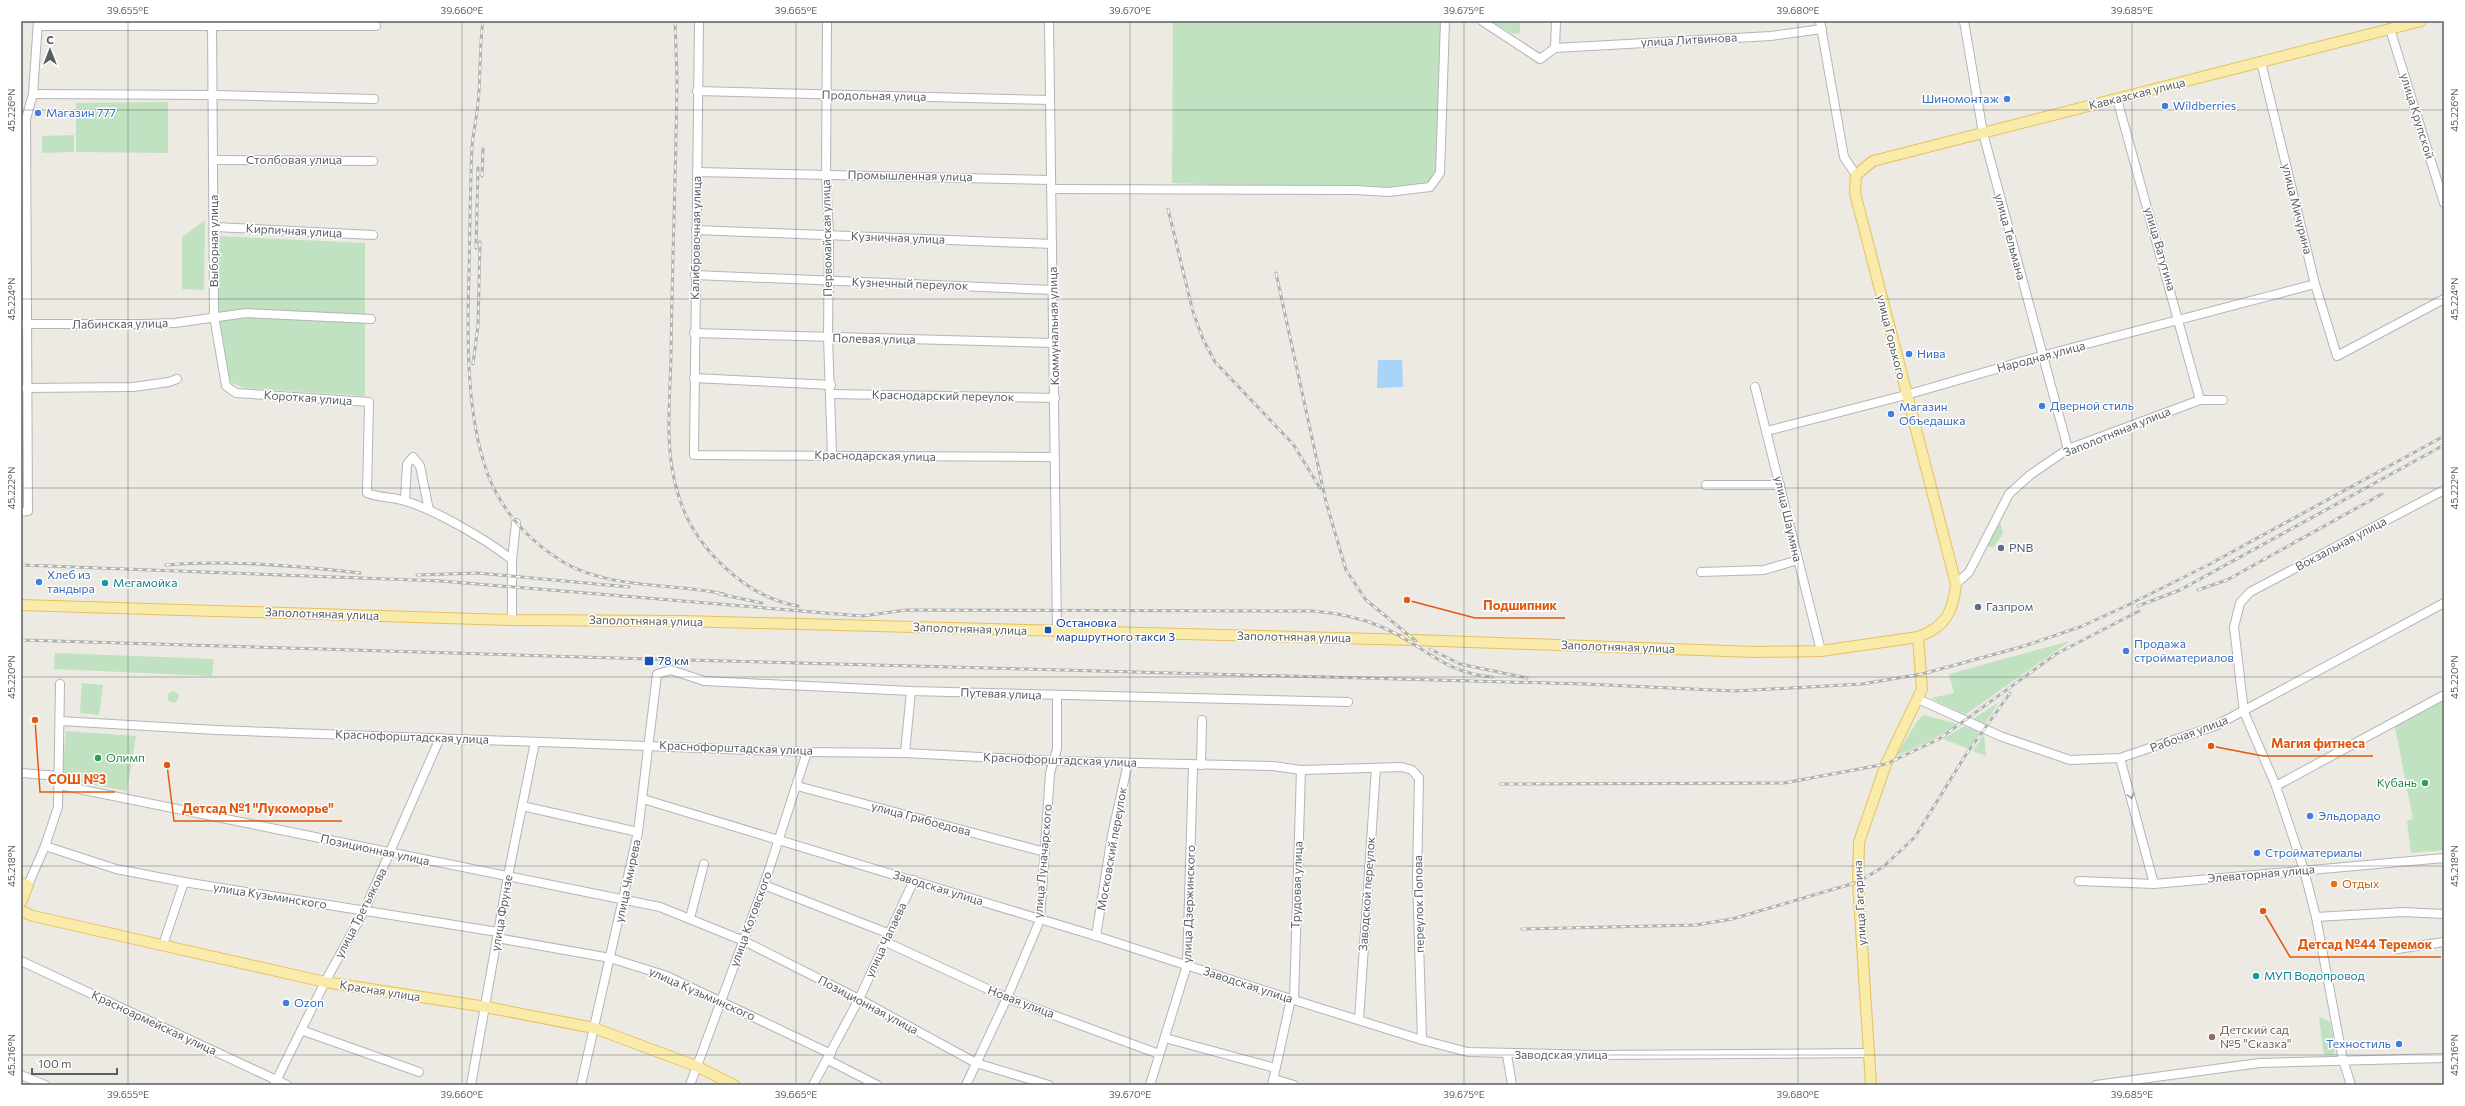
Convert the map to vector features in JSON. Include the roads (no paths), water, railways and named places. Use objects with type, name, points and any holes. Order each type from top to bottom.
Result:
[{"type":"main road","name":"Кавказская улица","points":[[1856,175],[1873,161],[2421,21]]},
{"type":"main road","name":"улица Горького","points":[[1856,175],[1855,193],[1956,584],[1954,603],[1947,617],[1932,632],[1918,637]]},
{"type":"main road","name":"Заполотняная улица","points":[[21,605],[512,620],[682,621],[1755,652],[1821,651],[1918,637]]},
{"type":"main road","name":"улица Гагарина","points":[[1871,1085],[1857,865],[1859,842],[1886,764],[1922,689],[1918,637]]},
{"type":"main road","points":[[21,902],[25,884]]},
{"type":"main road","name":"Красная улица","points":[[21,911],[32,916],[325,982],[486,1007],[594,1028],[696,1066],[734,1085]]},
{"type":"street","name":"Калибровочная улица","points":[[694,455],[694,333],[699,21]]},
{"type":"street","name":"Первомайская улица","points":[[827,21],[828,95],[826,174],[829,236],[828,337],[832,456]]},
{"type":"street","name":"Коммунальная улица","points":[[1049,21],[1057,632]]},
{"type":"street","points":[[1052,189],[1356,190],[1388,192],[1430,187],[1440,173],[1445,21]]},
{"type":"street","points":[[1482,21],[1540,59],[1555,48],[1556,21]]},
{"type":"street","name":"улица Тельмана","points":[[1964,21],[1983,133],[2041,356],[2068,449]]},
{"type":"street","points":[[24,511],[26,388],[26,119],[33,94],[38,23],[376,26]]},
{"type":"street","name":"Выборная улица","points":[[212,24],[214,316],[226,386]]},
{"type":"street","points":[[1821,25],[1844,157],[1856,175]]},
{"type":"street","name":"улица Литвинова","points":[[1555,48],[1771,36],[1821,25]]},
{"type":"street","name":"улица Крупской","points":[[2390,30],[2444,203]]},
{"type":"street","name":"улица Мичурина","points":[[2261,62],[2315,284],[2337,356],[2444,299]]},
{"type":"street","name":"Продольная улица","points":[[697,91],[1050,100]]},
{"type":"street","points":[[33,94],[213,95],[374,99]]},
{"type":"street","name":"улица Ватутина","points":[[2117,99],[2180,320],[2200,400]]},
{"type":"street","name":"Столбовая улица","points":[[214,160],[373,161]]},
{"type":"street","name":"Промышленная улица","points":[[697,172],[1051,180]]},
{"type":"street","name":"Кирпичная улица","points":[[214,227],[373,235]]},
{"type":"street","name":"Кузничная улица","points":[[696,230],[1052,244]]},
{"type":"street","name":"Кузнечный переулок","points":[[695,275],[1053,290]]},
{"type":"street","name":"Народная улица","points":[[1767,431],[1906,395],[2041,356],[2315,284]]},
{"type":"street","name":"Лабинская улица","points":[[25,324],[176,323],[214,316],[246,313],[371,319]]},
{"type":"street","name":"Полевая улица","points":[[694,333],[1054,343]]},
{"type":"street","points":[[694,378],[830,385]]},
{"type":"street","points":[[26,388],[133,387],[169,382],[177,379]]},
{"type":"street","name":"Короткая улица","points":[[226,386],[236,393],[369,402],[367,493],[379,498],[405,500]]},
{"type":"street","name":"улица Шаумяна","points":[[1755,387],[1821,651]]},
{"type":"street","name":"Краснодарский переулок","points":[[831,394],[1055,398]]},
{"type":"street","name":"Заполотняная улица","points":[[1956,584],[1969,572],[2009,494],[2030,475],[2068,449],[2200,400],[2223,400]]},
{"type":"street","name":"Краснодарская улица","points":[[694,455],[1055,457]]},
{"type":"street","points":[[429,510],[420,466],[413,457],[407,464],[405,500],[429,510],[498,548],[512,560]]},
{"type":"street","points":[[1706,485],[1780,485]]},
{"type":"street","name":"Вокзальная улица","points":[[2244,712],[2234,627],[2240,603],[2250,592],[2444,490]]},
{"type":"street","points":[[512,620],[512,560],[516,523]]},
{"type":"street","points":[[1701,572],[1764,570],[1798,560]]},
{"type":"street","name":"Рабочая улица","points":[[1918,699],[2000,736],[2070,760],[2120,758],[2173,742],[2244,712],[2444,604]]},
{"type":"street","name":"Путевая улица","points":[[658,674],[671,670],[704,682],[911,691],[1348,702]]},
{"type":"street","name":"улица Чмирева","points":[[581,1085],[625,898],[644,800],[648,745],[658,674]]},
{"type":"street","points":[[25,884],[45,846],[58,807],[60,684]]},
{"type":"street","points":[[905,753],[911,691]]},
{"type":"street","name":"улица Луначарского","points":[[966,1085],[1007,998],[1040,920],[1050,772],[1057,750],[1058,695]]},
{"type":"street","points":[[2276,786],[2444,695]]},
{"type":"street","points":[[2244,712],[2276,786],[2304,870],[2316,917],[2343,1060],[2351,1085]]},
{"type":"street","name":"улица Дзержинского","points":[[1150,1085],[1187,966],[1197,765],[1202,720]]},
{"type":"street","name":"Краснофорштадская улица","points":[[60,721],[216,730],[536,742],[807,752],[905,753],[1054,761],[1273,766],[1301,770],[1402,767],[1412,770]]},
{"type":"street","name":"улица Третьякова","points":[[275,1083],[325,982],[364,912],[391,854],[440,738]]},
{"type":"street","name":"улица Фрунзе","points":[[471,1085],[508,876],[536,742]]},
{"type":"street","name":"улица Котовского","points":[[690,1085],[764,885],[807,752]]},
{"type":"street","points":[[2120,758],[2154,884]]},
{"type":"street","name":"Московский переулок","points":[[1096,936],[1112,835],[1128,763]]},
{"type":"street","name":"Заводской переулок","points":[[1359,1020],[1376,768]]},
{"type":"street","name":"Трудовая улица","points":[[1273,1082],[1275,1068],[1292,1000],[1301,770]]},
{"type":"street","name":"переулок Попова","points":[[1412,770],[1419,778],[1417,878],[1422,1040]]},
{"type":"street","points":[[21,774],[59,776]]},
{"type":"street","name":"Позиционная улица","points":[[59,784],[391,854],[625,898],[690,918],[744,941],[859,999],[976,1063],[1049,1085]]},
{"type":"street","name":"улица Грибоедова","points":[[797,786],[1045,852]]},
{"type":"street","name":"Заводская улица","points":[[644,800],[914,880],[1096,936],[1292,1000],[1422,1040],[1468,1052],[1507,1054],[1869,1053]]},
{"type":"street","points":[[522,806],[638,832]]},
{"type":"street","name":"улица Кузьминского","points":[[45,846],[116,869],[184,882],[498,935],[610,958],[667,976],[721,1000],[829,1057],[877,1085]]},
{"type":"street","name":"Элеваторная улица","points":[[2078,881],[2154,884],[2444,858]]},
{"type":"street","points":[[690,918],[704,864]]},
{"type":"street","name":"улица Чапаева","points":[[813,1085],[859,999],[914,880]]},
{"type":"street","points":[[163,945],[184,882]]},
{"type":"street","name":"Новая улица","points":[[764,885],[888,938],[1007,998],[1159,1054]]},
{"type":"street","points":[[2316,917],[2403,912],[2444,914]]},
{"type":"street","points":[[2397,949],[2444,942]]},
{"type":"street","name":"Красноармейская улица","points":[[21,961],[275,1083],[287,1085]]},
{"type":"street","points":[[302,1030],[419,1072]]},
{"type":"street","points":[[1164,1038],[1275,1068]]},
{"type":"street","points":[[1507,1054],[1512,1085]]},
{"type":"street","points":[[2096,1085],[2260,1063],[2444,1058]]},
{"type":"street","points":[[21,1075],[45,1085]]},
{"type":"street","points":[[1273,1082],[1294,1085]]},
{"type":"water","points":[[1378,360],[1402,360],[1403,387],[1377,388]]},
{"type":"railway","points":[[483,21],[479,93],[472,147],[468,349],[475,427],[488,475],[501,502],[519,525],[540,546],[565,563],[582,571],[621,581],[724,594]]},
{"type":"railway","points":[[675,21],[677,79],[669,408],[669,443],[674,477],[685,513],[695,532],[708,550],[723,566],[740,580],[759,592],[778,601],[798,606]]},
{"type":"railway","points":[[482,176],[483,149]]},
{"type":"railway","points":[[476,248],[478,168]]},
{"type":"railway","points":[[1168,209],[1193,312],[1203,339],[1215,362],[1293,444],[1320,488]]},
{"type":"railway","points":[[473,364],[478,326],[480,242]]},
{"type":"railway","points":[[1276,273],[1326,502],[1346,570],[1366,600],[1416,641]]},
{"type":"railway","points":[[21,640],[649,659],[1585,684],[1735,691],[1862,684],[1922,674],[2021,647],[2080,627],[2210,564],[2444,436]]},
{"type":"railway","points":[[2138,606],[2180,590],[2444,445]]},
{"type":"railway","points":[[2198,590],[2227,580],[2382,494]]},
{"type":"railway","points":[[166,565],[189,563],[263,564],[360,573],[357,573]]},
{"type":"railway","points":[[21,565],[441,581],[862,616],[906,610],[1313,611],[1348,616],[1382,627],[1397,634],[1446,664],[1459,670],[1492,677]]},
{"type":"railway","points":[[417,575],[478,573],[629,587]]},
{"type":"railway","points":[[719,594],[762,603]]},
{"type":"railway","points":[[1500,784],[1784,783],[1886,764],[1939,739],[2056,654],[2139,611]]},
{"type":"railway","points":[[1430,649],[1460,664],[1527,678]]},
{"type":"railway","points":[[1522,929],[1696,925],[1732,919],[1858,882],[1883,867],[1915,837],[1965,756],[2010,693]]},
{"type":"place","name":"Шиномонтаж","points":[[2007,99]]},
{"type":"place","name":"Wildberries","points":[[2165,106]]},
{"type":"place","name":"Магазин 777","points":[[38,113]]},
{"type":"place","name":"Нива","points":[[1909,354]]},
{"type":"place","name":"Дверной стиль","points":[[2042,406]]},
{"type":"place","name":"Магазин Объедашка","points":[[1891,414]]},
{"type":"place","name":"PNB","points":[[2001,548]]},
{"type":"place","name":"Хлеб из тандыра","points":[[39,582]]},
{"type":"place","name":"Мегамойка","points":[[105,583]]},
{"type":"place","name":"Подшипник","points":[[1407,600]]},
{"type":"place","name":"Газпром","points":[[1978,607]]},
{"type":"place","name":"Остановка маршрутного такси 3","points":[[1048,630]]},
{"type":"place","name":"Продажа стройматериалов","points":[[2126,651]]},
{"type":"place","name":"78 км","points":[[649,661]]},
{"type":"place","name":"СОШ №3","points":[[35,720]]},
{"type":"place","name":"Магия фитнеса","points":[[2211,746]]},
{"type":"place","name":"Олимп","points":[[98,758]]},
{"type":"place","name":"Детсад №1 \"Лукоморье\"","points":[[167,765]]},
{"type":"place","name":"Кубань","points":[[2425,783]]},
{"type":"place","name":"Эльдорадо","points":[[2310,816]]},
{"type":"place","name":"Стройматериалы","points":[[2257,853]]},
{"type":"place","name":"Отдых","points":[[2334,884]]},
{"type":"place","name":"Детсад №44 Теремок","points":[[2263,911]]},
{"type":"place","name":"МУП Водопровод","points":[[2256,976]]},
{"type":"place","name":"Ozon","points":[[286,1003]]},
{"type":"place","name":"Детский сад №5 \"Сказка\"","points":[[2212,1037]]},
{"type":"place","name":"Техностиль","points":[[2399,1044]]}]
